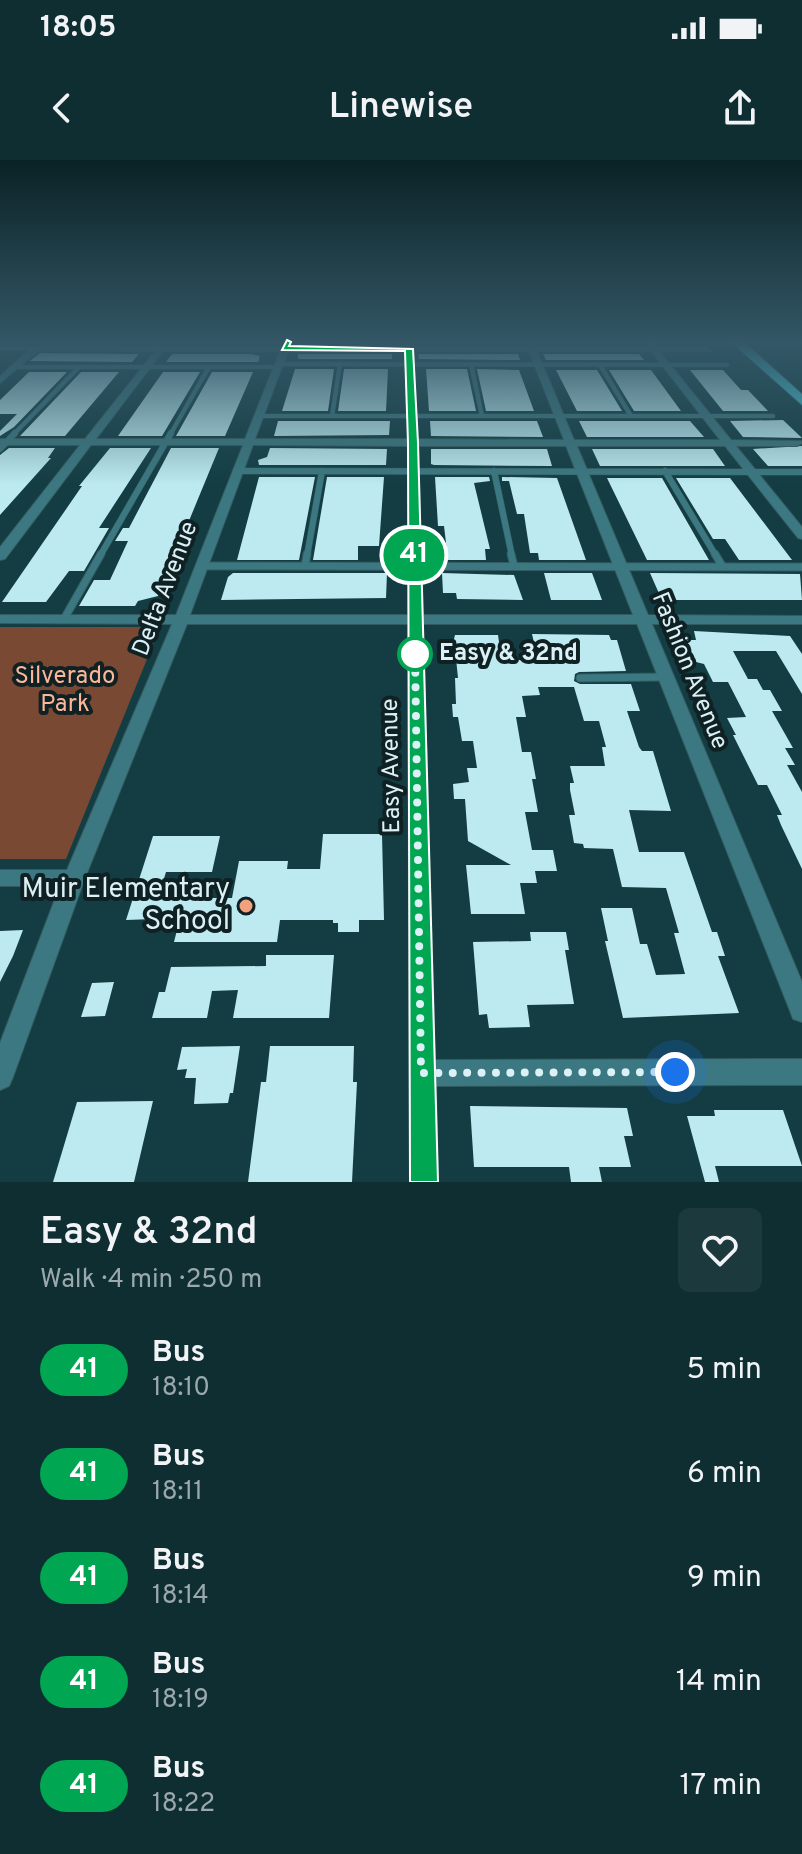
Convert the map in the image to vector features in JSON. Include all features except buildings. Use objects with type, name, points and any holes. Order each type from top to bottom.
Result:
[{"type":"street","points":[[0,556],[128,390]]},
{"type":"street","name":"Delta Avenue","points":[[0,1077],[5,1052],[182,618],[268,390]]},
{"type":"street","name":"Easy Avenue","points":[[411,390],[424,1182]]},
{"type":"street","name":"Fashion Avenue","points":[[548,390],[802,1011]]},
{"type":"street","points":[[685,390],[802,535]]},
{"type":"street","points":[[2,445],[797,443]]},
{"type":"street","points":[[0,619],[802,620]]},
{"type":"street","points":[[0,878],[74,878]]},
{"type":"street","points":[[421,1073],[802,1072]]},
{"type":"lane","points":[[2,445],[57,390]]},
{"type":"lane","points":[[64,619],[196,390]]},
{"type":"lane","points":[[332,416],[336,390]]},
{"type":"lane","points":[[476,390],[482,416]]},
{"type":"lane","points":[[615,390],[631,416]]},
{"type":"lane","points":[[257,416],[773,416]]},
{"type":"lane","points":[[236,471],[802,472]]},
{"type":"lane","points":[[305,566],[322,471]]},
{"type":"lane","points":[[494,471],[514,566]]},
{"type":"lane","points":[[665,471],[723,567]]},
{"type":"lane","points":[[201,566],[802,567]]},
{"type":"lane","points":[[580,678],[666,677]]},
{"type":"green space","name":"Silverado Park","points":[[0,627],[160,627],[66,859],[0,859]]},
{"type":"bus line","name":"41","points":[[411,390],[424,1182]]},
{"type":"place","name":"Easy & 32nd","points":[[415,654]]},
{"type":"place","name":"Muir Elementary School","points":[[246,906]]},
{"type":"route","points":[[415,654],[415,649],[421,1073],[675,1072]]}]
